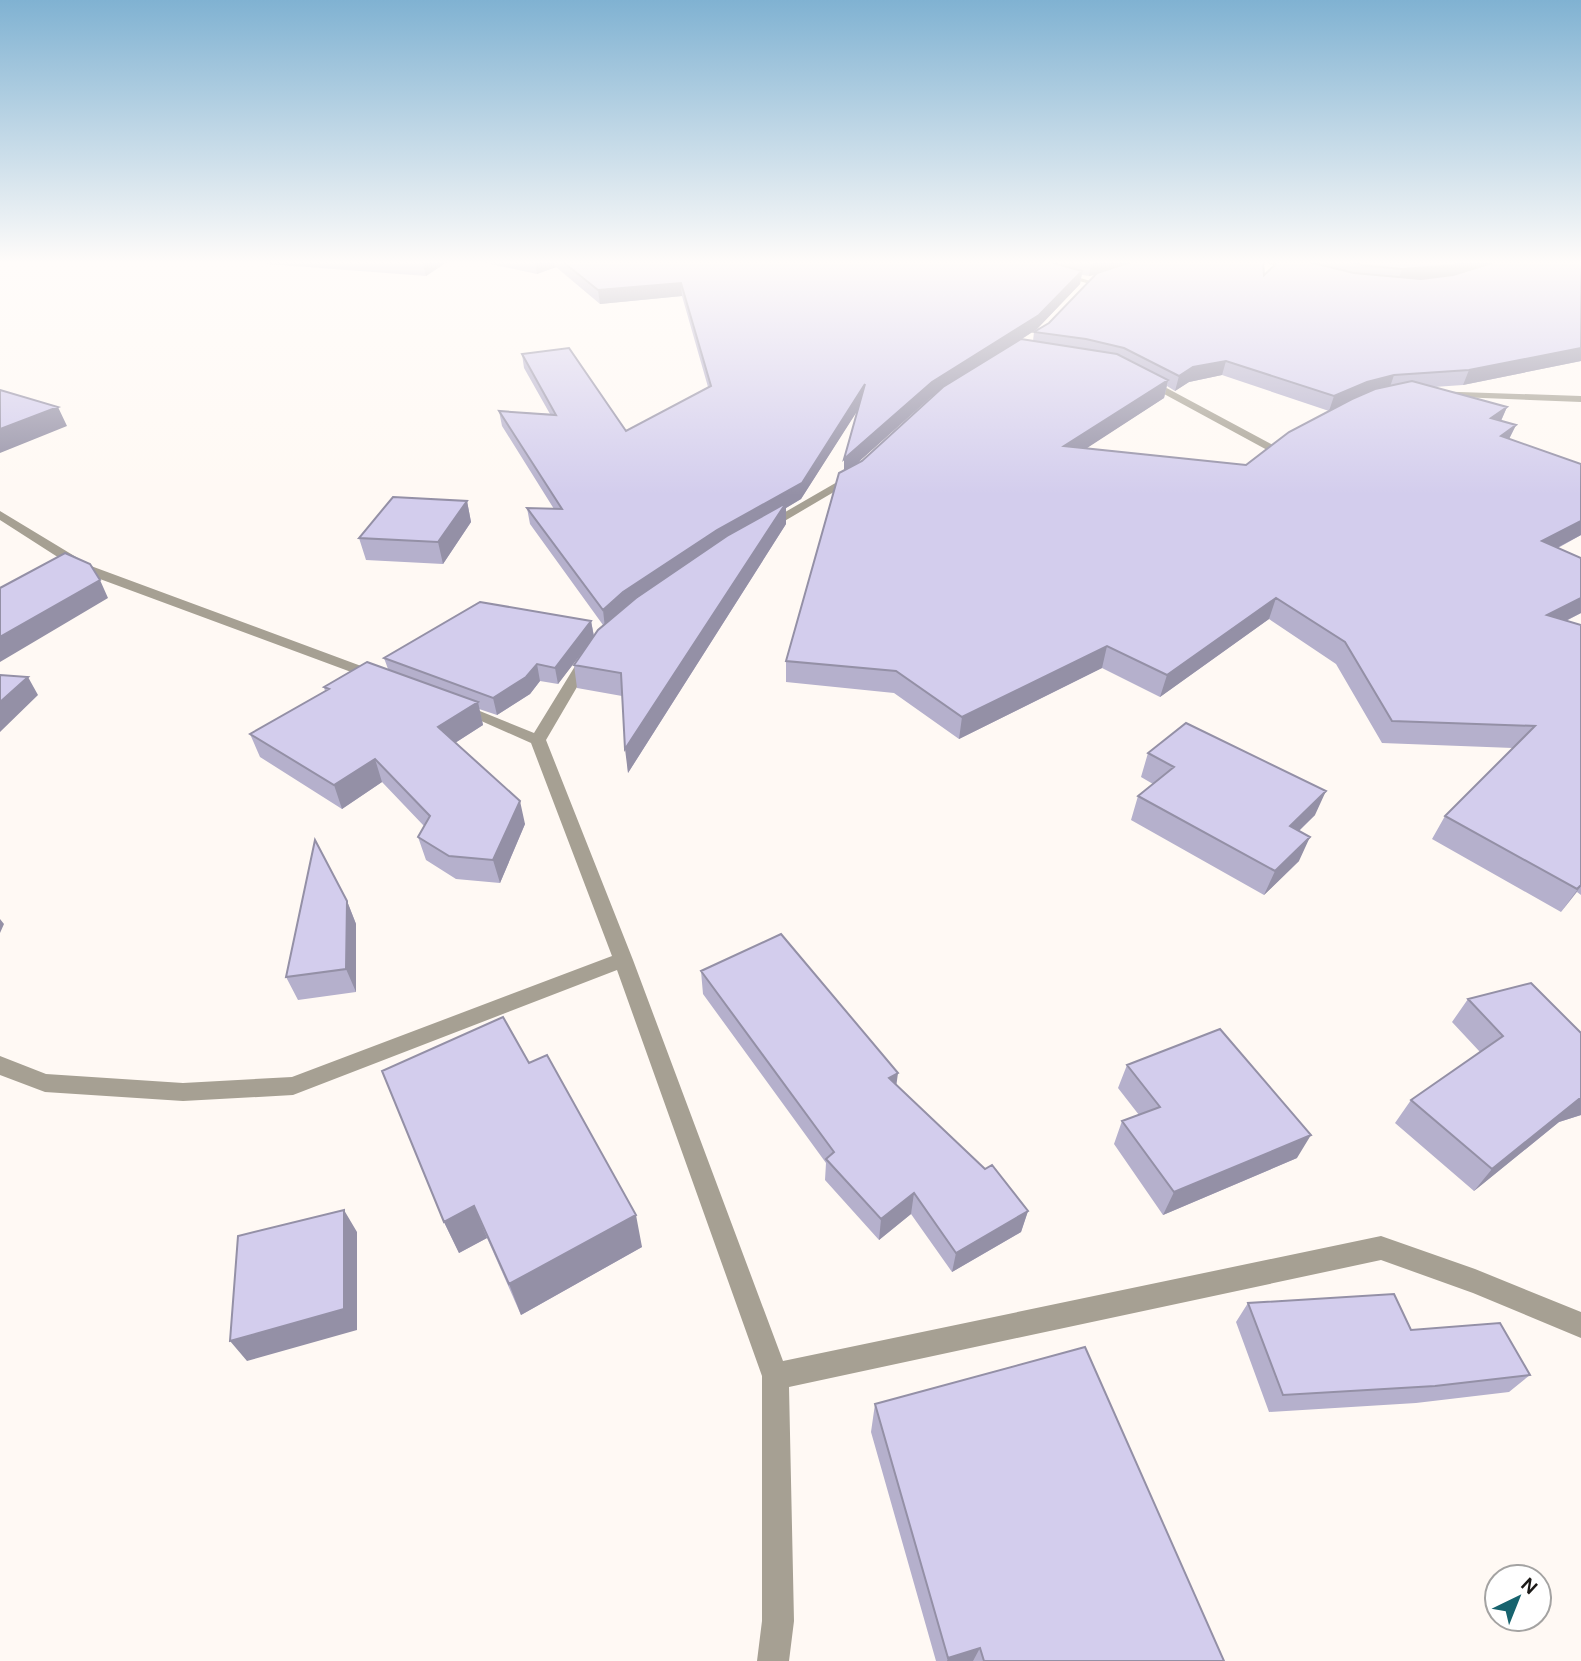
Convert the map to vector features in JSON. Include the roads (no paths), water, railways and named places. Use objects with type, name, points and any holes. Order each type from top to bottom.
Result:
[{"type":"street","points":[[1136,375],[1273,449],[1296,437]]},
{"type":"street","points":[[1427,393],[1581,399]]},
{"type":"street","points":[[747,538],[855,476],[865,466]]},
{"type":"street","points":[[0,515],[86,569],[393,683]]},
{"type":"street","points":[[538,740],[565,690],[594,648],[603,640]]},
{"type":"street","points":[[444,702],[538,740],[623,960],[775,1376],[778,1621],[773,1661]]},
{"type":"street","points":[[0,1065],[45,1083],[183,1092],[293,1086],[623,960]]},
{"type":"street","points":[[775,1376],[1381,1248],[1475,1281],[1581,1325]]}]
